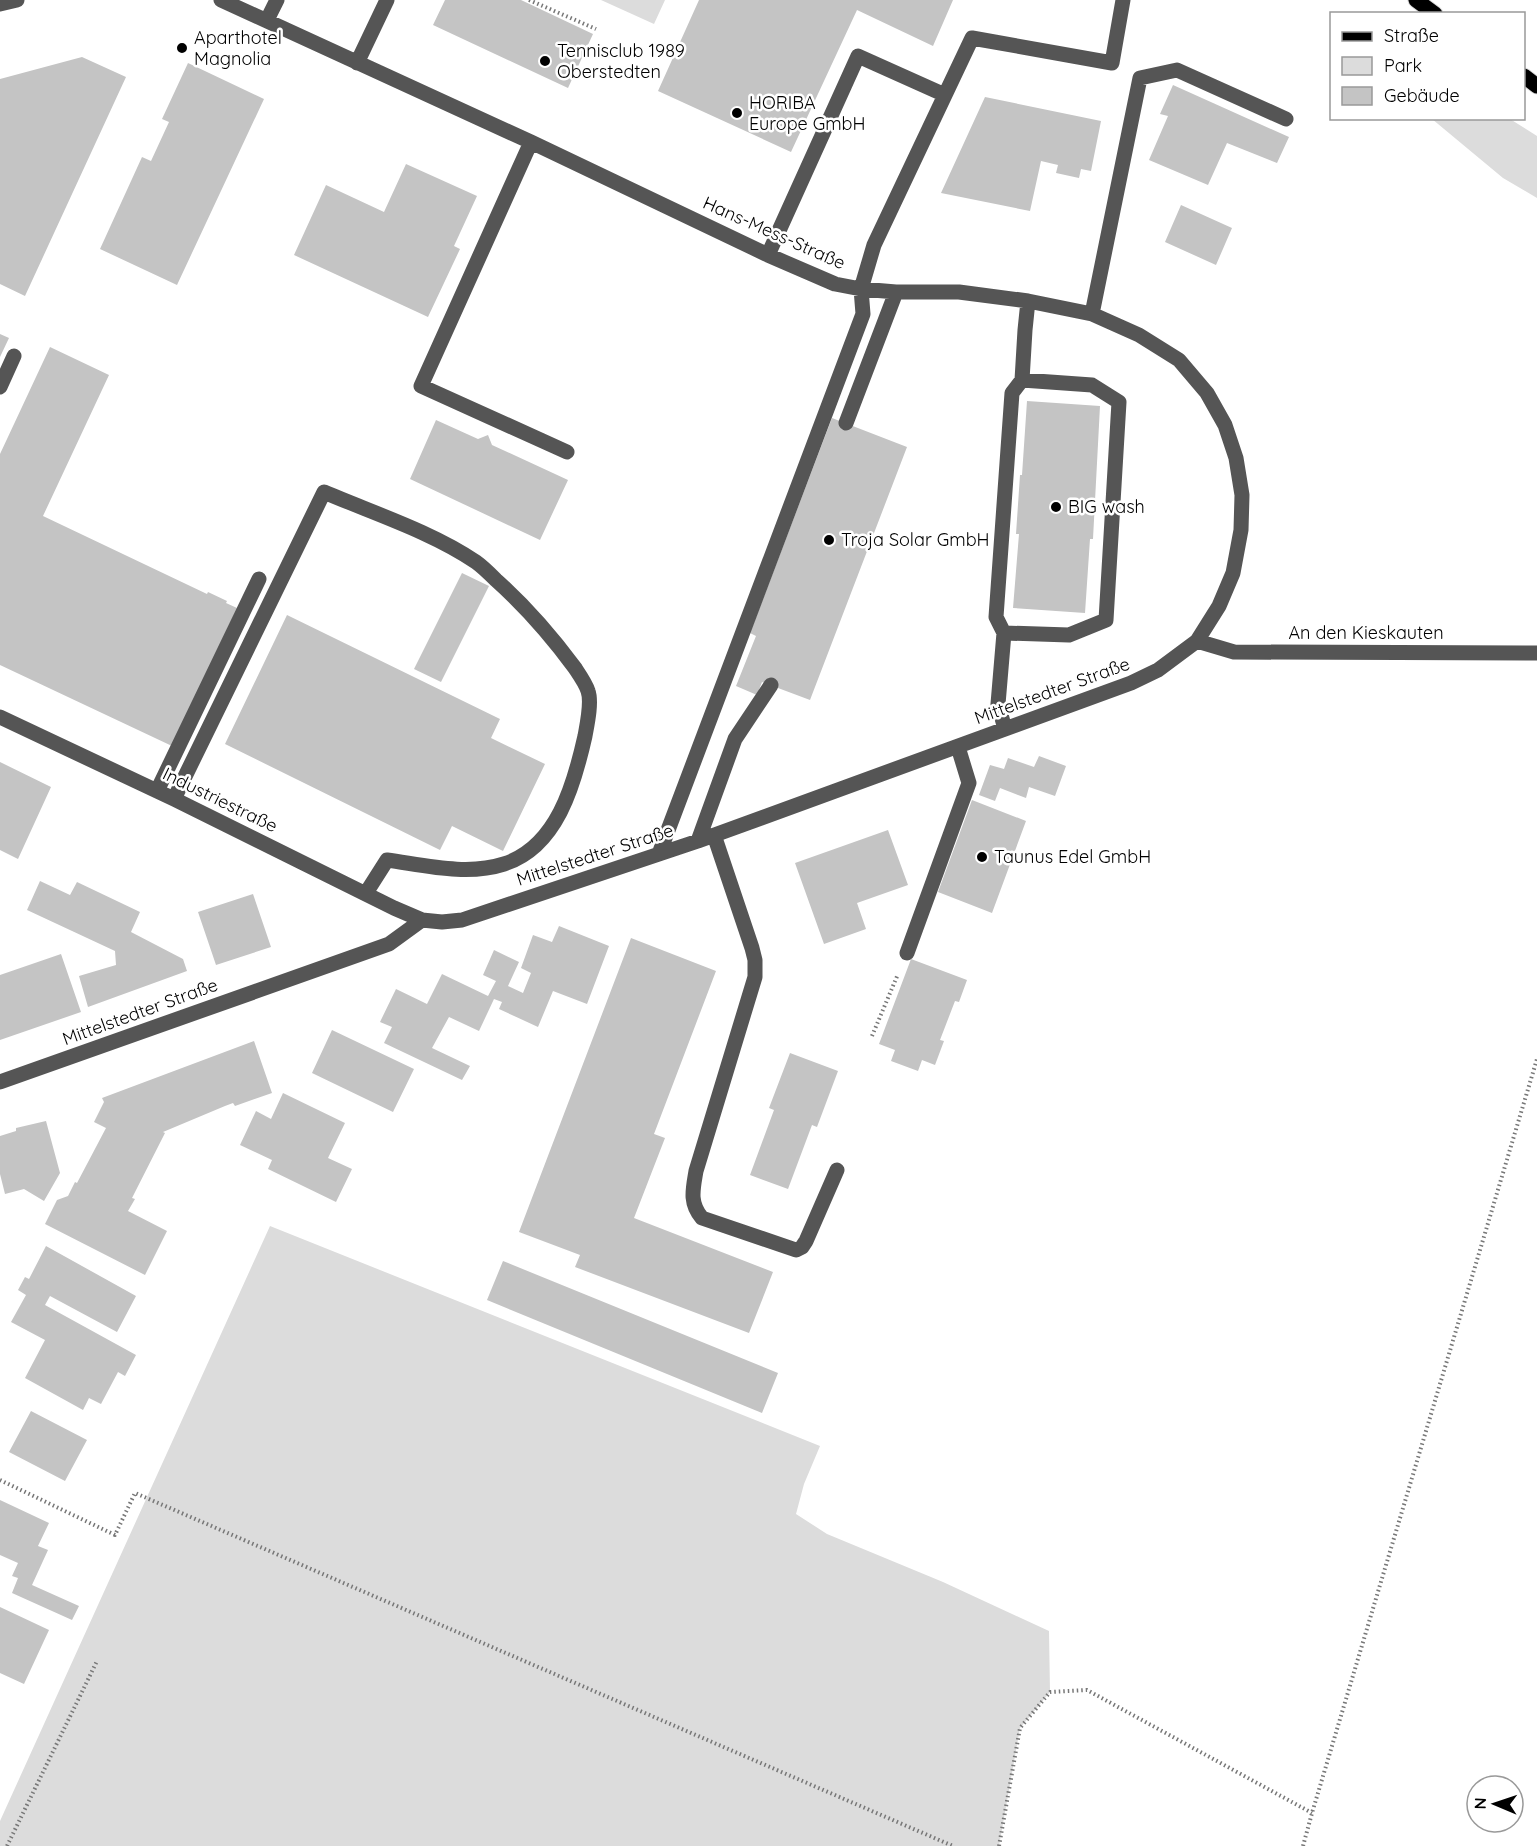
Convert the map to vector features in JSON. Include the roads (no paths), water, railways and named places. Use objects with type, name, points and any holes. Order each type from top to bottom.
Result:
[{"type":"main road","points":[[1416,0],[1432,12]]},
{"type":"main road","points":[[1525,77],[1537,86]]},
{"type":"street","name":"Hans-Mess-Straße","points":[[221,0],[531,142],[768,255],[835,284],[896,292],[959,292],[1028,300],[1092,314],[1139,335],[1179,360],[1207,393],[1226,425],[1236,458],[1242,495],[1241,530],[1233,573],[1219,606],[1197,641]]},
{"type":"street","points":[[267,20],[277,0]]},
{"type":"street","points":[[357,63],[387,0]]},
{"type":"street","points":[[659,854],[863,314],[861,289],[874,245],[972,38],[1112,63],[1123,0]]},
{"type":"street","points":[[768,255],[858,56],[945,95]]},
{"type":"street","points":[[1092,314],[1140,78],[1177,70],[1286,119]]},
{"type":"street","points":[[531,142],[420,386],[567,452]]},
{"type":"street","points":[[846,423],[896,292]]},
{"type":"street","points":[[1005,729],[998,704],[1004,633],[996,617],[1012,393],[1022,380],[1028,300]]},
{"type":"street","points":[[0,387],[14,356]]},
{"type":"street","points":[[1004,633],[1069,635],[1106,620],[1119,402],[1092,385],[1022,380]]},
{"type":"street","points":[[174,799],[324,492],[433,538],[477,562],[519,601],[575,669],[589,692],[588,722],[569,793],[555,822],[529,852],[504,864],[480,869],[454,869],[387,860],[366,893]]},
{"type":"street","points":[[157,791],[259,579]]},
{"type":"street","name":"Mittelstedter Straße","points":[[0,1082],[389,944],[422,920],[442,922],[462,920],[698,841],[958,747],[1131,683],[1158,670],[1197,641]]},
{"type":"street","name":"An den Kieskauten","points":[[1197,641],[1234,652],[1537,653]]},
{"type":"street","points":[[698,841],[735,740],[771,685]]},
{"type":"street","name":"Industriestraße","points":[[0,717],[422,920]]},
{"type":"street","points":[[907,953],[969,783],[958,747]]},
{"type":"street","points":[[714,835],[752,948],[755,976],[696,1171],[693,1192],[694,1209],[702,1218],[796,1250],[806,1241],[837,1170]]},
{"type":"place","name":"Aparthotel Magnolia","points":[[182,48]]},
{"type":"place","name":"Tennisclub 1989 Oberstedten","points":[[545,61]]},
{"type":"place","name":"HORIBA Europe GmbH","points":[[737,113]]},
{"type":"place","name":"BIG wash","points":[[1056,507]]},
{"type":"place","name":"Troja Solar GmbH","points":[[829,540]]},
{"type":"place","name":"Taunus Edel GmbH","points":[[982,857]]}]
